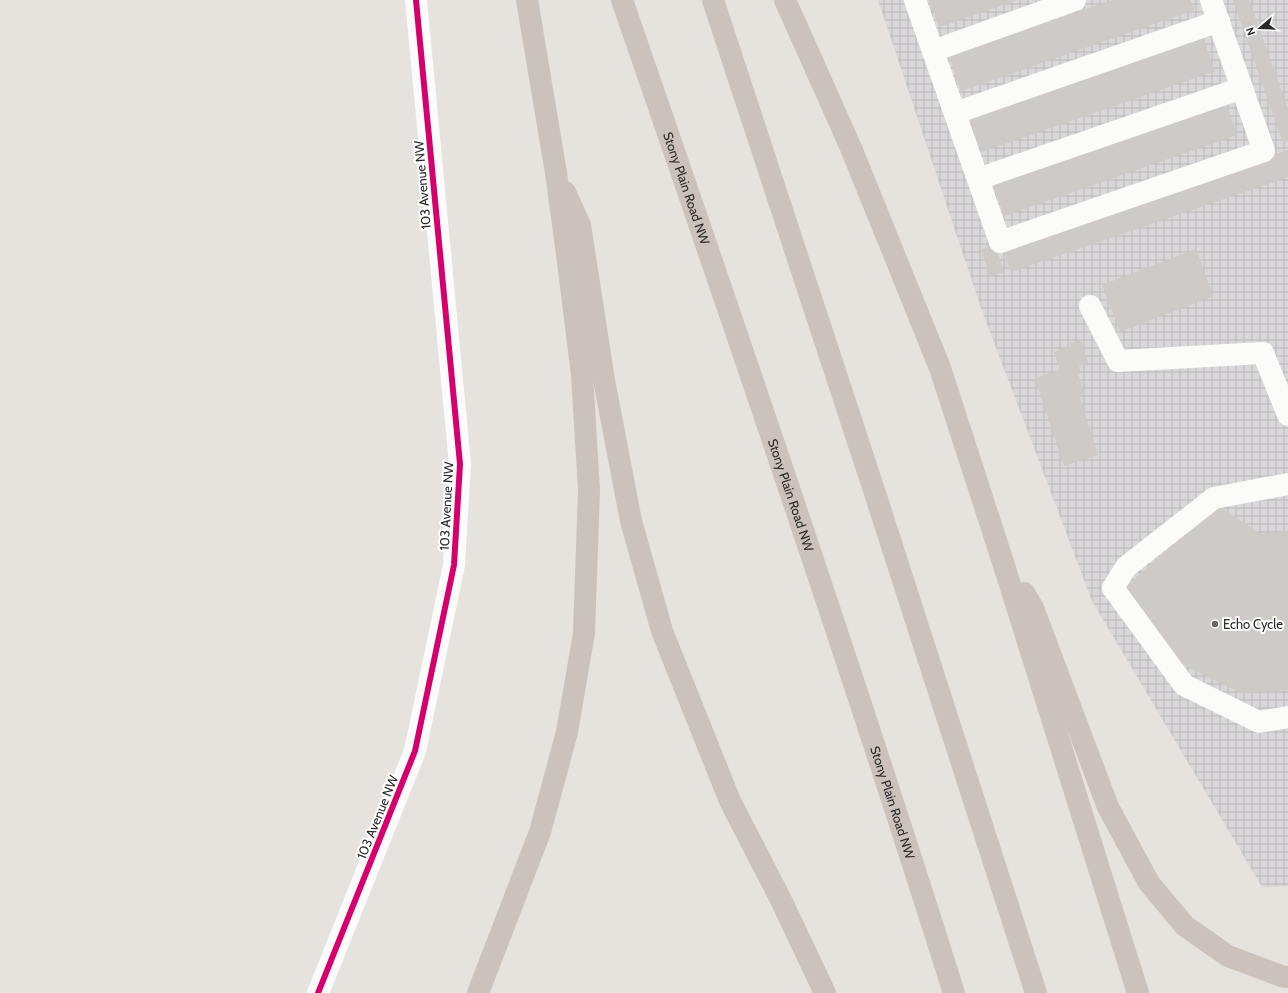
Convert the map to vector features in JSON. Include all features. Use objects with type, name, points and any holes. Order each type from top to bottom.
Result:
[{"type":"highway","points":[[478,993],[540,832],[567,732],[584,633],[589,490],[582,375],[556,173],[527,0]]},
{"type":"highway","name":"Stony Plain Road NW","points":[[622,0],[705,240],[887,780],[954,993]]},
{"type":"highway","points":[[713,0],[873,487],[1036,993]]},
{"type":"highway","points":[[786,0],[851,148],[940,368],[1002,559],[1138,993]]},
{"type":"highway","points":[[556,173],[580,225],[604,380],[630,521],[662,631],[730,801],[780,898],[825,993]]},
{"type":"highway","points":[[1002,559],[1033,608],[1108,807],[1149,883],[1185,926],[1228,956],[1284,977],[1288,977]]},
{"type":"street","name":"103 Avenue NW","points":[[318,993],[415,751],[454,565],[460,464],[416,0]]},
{"type":"street","points":[[915,0],[1000,242],[1264,151],[1211,0]]},
{"type":"street","points":[[933,51],[1075,0]]},
{"type":"street","points":[[954,114],[1218,22]]},
{"type":"street","points":[[978,179],[1242,88]]},
{"type":"street","points":[[1090,306],[1118,361],[1263,353],[1288,415]]},
{"type":"street","points":[[1288,484],[1214,498],[1126,567],[1113,588],[1184,685],[1259,722],[1288,717]]},
{"type":"shaded area","points":[[878,0],[1288,0],[1288,886],[1262,887],[1092,601],[981,308]]},
{"type":"building","points":[[929,0],[1017,0],[939,27]]},
{"type":"building","points":[[1113,0],[1190,0],[1194,10],[961,91],[949,56]]},
{"type":"building","points":[[1233,0],[1249,0],[1288,109],[1288,141],[1283,143]]},
{"type":"building","points":[[1202,36],[1215,71],[981,152],[969,117]]},
{"type":"building","points":[[1225,100],[1237,135],[1004,216],[992,181]]},
{"type":"building","points":[[1288,150],[1288,177],[1011,272],[1003,249]]},
{"type":"building","points":[[995,245],[1004,272],[990,276],[981,250]]},
{"type":"building","points":[[1196,249],[1213,296],[1120,332],[1102,285]]},
{"type":"building","points":[[1081,340],[1088,363],[1079,366],[1081,373],[1078,374],[1084,394],[1079,395],[1098,455],[1064,466],[1035,378],[1060,370],[1054,352],[1071,346],[1070,343]]},
{"type":"building","name":"Echo Cycle","points":[[1218,506],[1261,534],[1288,531],[1288,690],[1241,693],[1166,656],[1119,592]]},
{"type":"cycle path","points":[[318,993],[415,751],[454,565],[460,464],[416,0]]},
{"type":"place","name":"Echo Cycle","points":[[1215,624]]}]
